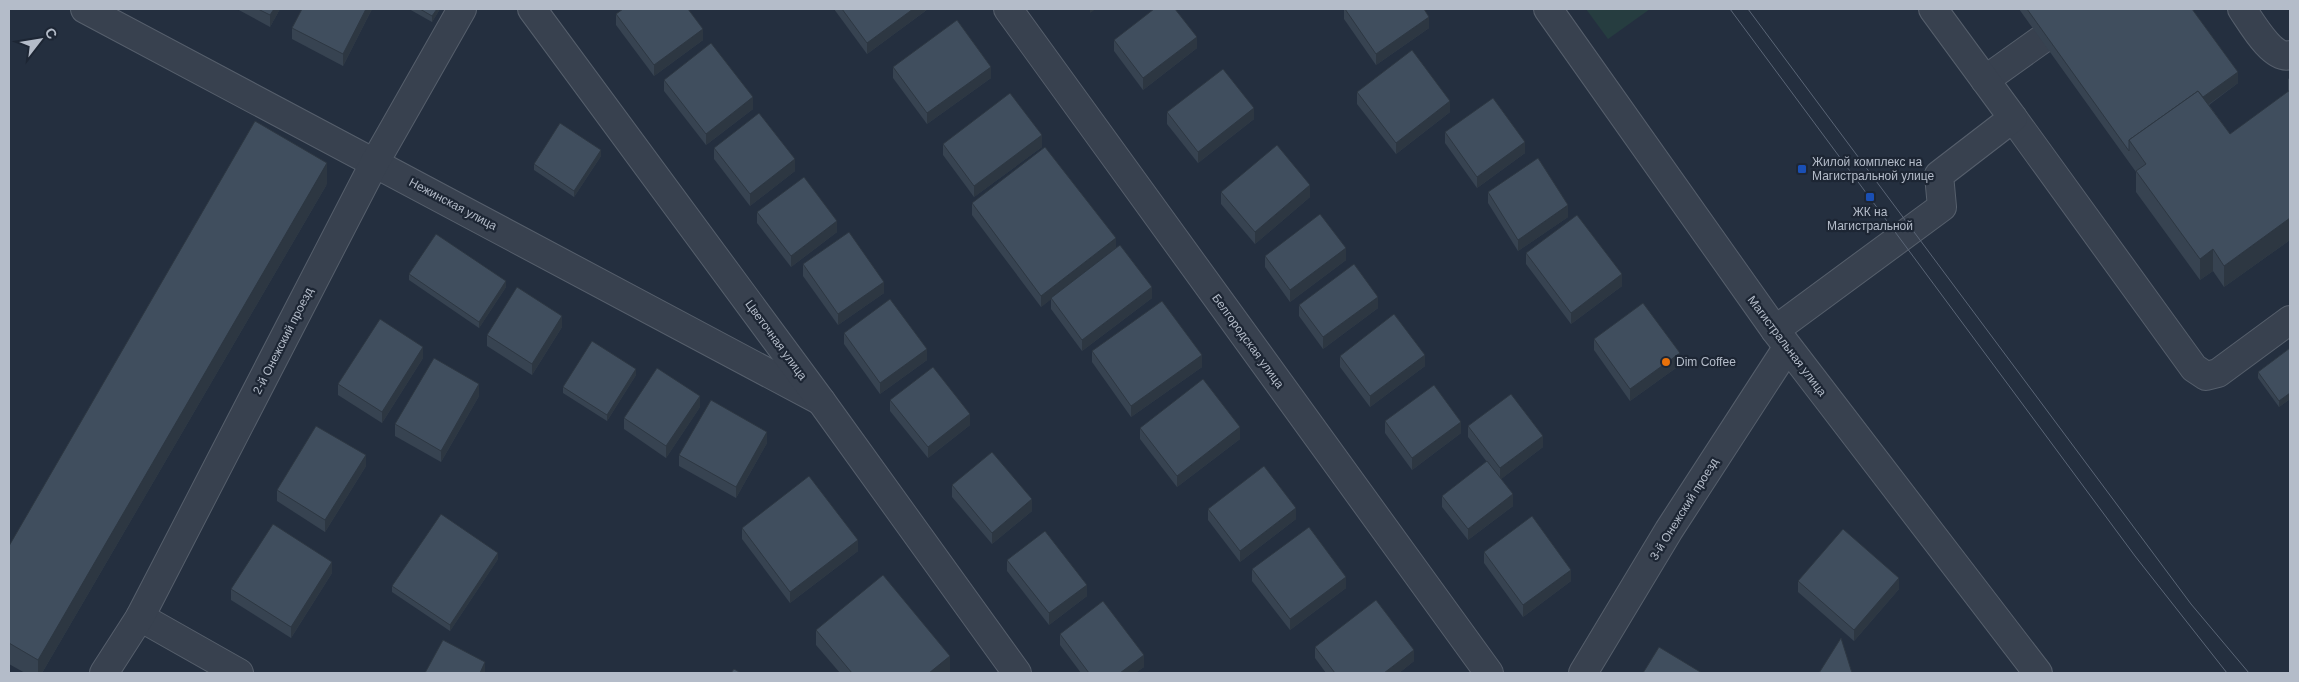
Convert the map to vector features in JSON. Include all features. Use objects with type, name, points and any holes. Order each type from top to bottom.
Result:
[{"type":"street","name":"Нежинская улица","points":[[85,9],[821,401]]},
{"type":"street","name":"2-й Онежский проезд","points":[[104,673],[140,617],[375,162],[462,9]]},
{"type":"street","name":"Цветочная улица","points":[[532,9],[821,401],[1017,673]]},
{"type":"street","name":"Белгородская улица","points":[[1008,9],[1489,673]]},
{"type":"street","name":"Магистральная улица","points":[[1548,9],[1781,339],[2035,672]]},
{"type":"street","points":[[1933,9],[2194,368],[2206,376],[2218,373],[2290,320]]},
{"type":"street","points":[[2242,9],[2277,54],[2290,55]]},
{"type":"street","points":[[1985,80],[2042,40]]},
{"type":"street","points":[[1781,339],[1942,207],[1939,175],[2013,118]]},
{"type":"street","name":"3-й Онежский проезд","points":[[1583,673],[1781,339]]},
{"type":"street","points":[[140,617],[239,673]]},
{"type":"green space","points":[[1586,9],[1650,9],[1608,39]]},
{"type":"building","points":[[258,9],[274,9],[270,15]]},
{"type":"building","points":[[302,9],[366,9],[343,54],[292,28]]},
{"type":"building","points":[[420,9],[437,9],[432,16]]},
{"type":"building","points":[[623,9],[688,9],[703,29],[654,65],[616,14]]},
{"type":"building","points":[[842,9],[913,9],[867,43]]},
{"type":"building","points":[[1154,9],[1175,9],[1197,37],[1143,78],[1114,40]]},
{"type":"building","points":[[1345,9],[1424,9],[1429,17],[1376,54]]},
{"type":"building","points":[[2027,9],[2192,9],[2238,72],[2203,97],[2198,91],[2129,140],[2129,151]]},
{"type":"building","points":[[957,20],[991,67],[927,113],[893,67]]},
{"type":"building","points":[[711,43],[753,97],[706,134],[664,80]]},
{"type":"building","points":[[1412,50],[1450,101],[1396,143],[1357,92]]},
{"type":"building","points":[[1223,69],[1254,108],[1198,152],[1167,112]]},
{"type":"building","points":[[2290,90],[2290,218],[2224,266],[2213,249],[2200,259],[2136,171],[2146,164],[2129,140],[2198,91],[2230,134]]},
{"type":"building","points":[[1010,93],[1042,135],[974,186],[943,144]]},
{"type":"building","points":[[1493,98],[1525,142],[1477,177],[1445,132]]},
{"type":"building","points":[[759,113],[795,159],[750,194],[714,148]]},
{"type":"building","points":[[255,121],[327,163],[38,660],[9,643],[9,546]]},
{"type":"building","points":[[560,123],[601,150],[574,191],[534,164]]},
{"type":"building","points":[[1277,145],[1310,185],[1255,232],[1221,192]]},
{"type":"building","points":[[1045,147],[1116,238],[1041,296],[972,203]]},
{"type":"building","points":[[1538,158],[1568,205],[1518,240],[1488,192]]},
{"type":"building","points":[[804,177],[837,221],[791,256],[757,212]]},
{"type":"building","points":[[1320,214],[1346,248],[1290,290],[1265,256]]},
{"type":"building","points":[[1577,215],[1622,274],[1571,313],[1526,253]]},
{"type":"building","points":[[849,232],[884,282],[838,314],[803,264]]},
{"type":"building","points":[[436,234],[506,281],[479,322],[409,274]]},
{"type":"building","points":[[1120,245],[1152,287],[1082,340],[1051,298]]},
{"type":"building","points":[[1354,264],[1378,297],[1323,337],[1299,305]]},
{"type":"building","points":[[517,287],[562,316],[532,364],[487,335]]},
{"type":"building","points":[[890,299],[927,349],[880,383],[844,333]]},
{"type":"building","points":[[1162,301],[1202,355],[1131,406],[1092,351]]},
{"type":"building","points":[[1643,303],[1680,353],[1630,389],[1594,339]]},
{"type":"building","points":[[1394,314],[1425,355],[1370,396],[1340,356]]},
{"type":"building","points":[[380,319],[423,347],[382,412],[338,384]]},
{"type":"building","points":[[592,341],[636,369],[607,415],[563,387]]},
{"type":"building","points":[[2290,348],[2290,393],[2279,401],[2258,372]]},
{"type":"building","points":[[434,358],[479,384],[441,451],[395,424]]},
{"type":"building","points":[[933,367],[970,414],[928,447],[890,400]]},
{"type":"building","points":[[657,368],[700,396],[666,446],[624,418]]},
{"type":"building","points":[[1203,379],[1240,427],[1177,476],[1140,428]]},
{"type":"building","points":[[1434,385],[1461,422],[1412,458],[1385,421]]},
{"type":"building","points":[[1511,394],[1543,436],[1500,468],[1468,426]]},
{"type":"building","points":[[711,400],[767,432],[736,487],[679,455]]},
{"type":"building","points":[[316,426],[366,455],[325,520],[277,490]]},
{"type":"building","points":[[992,452],[1032,499],[992,533],[952,485]]},
{"type":"building","points":[[1487,461],[1513,494],[1468,529],[1442,496]]},
{"type":"building","points":[[1264,466],[1296,508],[1240,551],[1208,509]]},
{"type":"building","points":[[809,476],[858,540],[790,592],[742,528]]},
{"type":"building","points":[[441,514],[498,553],[450,625],[392,586]]},
{"type":"building","points":[[1532,516],[1571,570],[1523,605],[1484,552]]},
{"type":"building","points":[[273,524],[332,562],[291,627],[231,589]]},
{"type":"building","points":[[1309,527],[1346,577],[1290,619],[1252,569]]},
{"type":"building","points":[[1843,529],[1899,578],[1854,630],[1798,581]]},
{"type":"building","points":[[1045,531],[1087,585],[1049,613],[1007,560]]},
{"type":"building","points":[[883,575],[950,656],[929,673],[852,673],[816,630]]},
{"type":"building","points":[[1376,600],[1414,650],[1384,673],[1335,673],[1315,647]]},
{"type":"building","points":[[1103,601],[1144,655],[1120,673],[1089,673],[1060,634]]},
{"type":"building","points":[[1841,638],[1852,673],[1819,673]]},
{"type":"building","points":[[443,640],[485,662],[480,673],[425,673]]},
{"type":"building","points":[[1659,647],[1702,673],[1643,673]]},
{"type":"building","points":[[734,669],[741,673],[731,673]]},
{"type":"tram line","points":[[1730,9],[2135,556],[2227,673]]},
{"type":"tram line","points":[[1748,9],[2191,604],[2249,673]]},
{"type":"place","name":"Жилой комплекс на Магистральной улице","points":[[1802,169]]},
{"type":"place","name":"ЖК на Магистральной","points":[[1870,197]]},
{"type":"place","name":"Dim Coffee","points":[[1666,362]]}]
